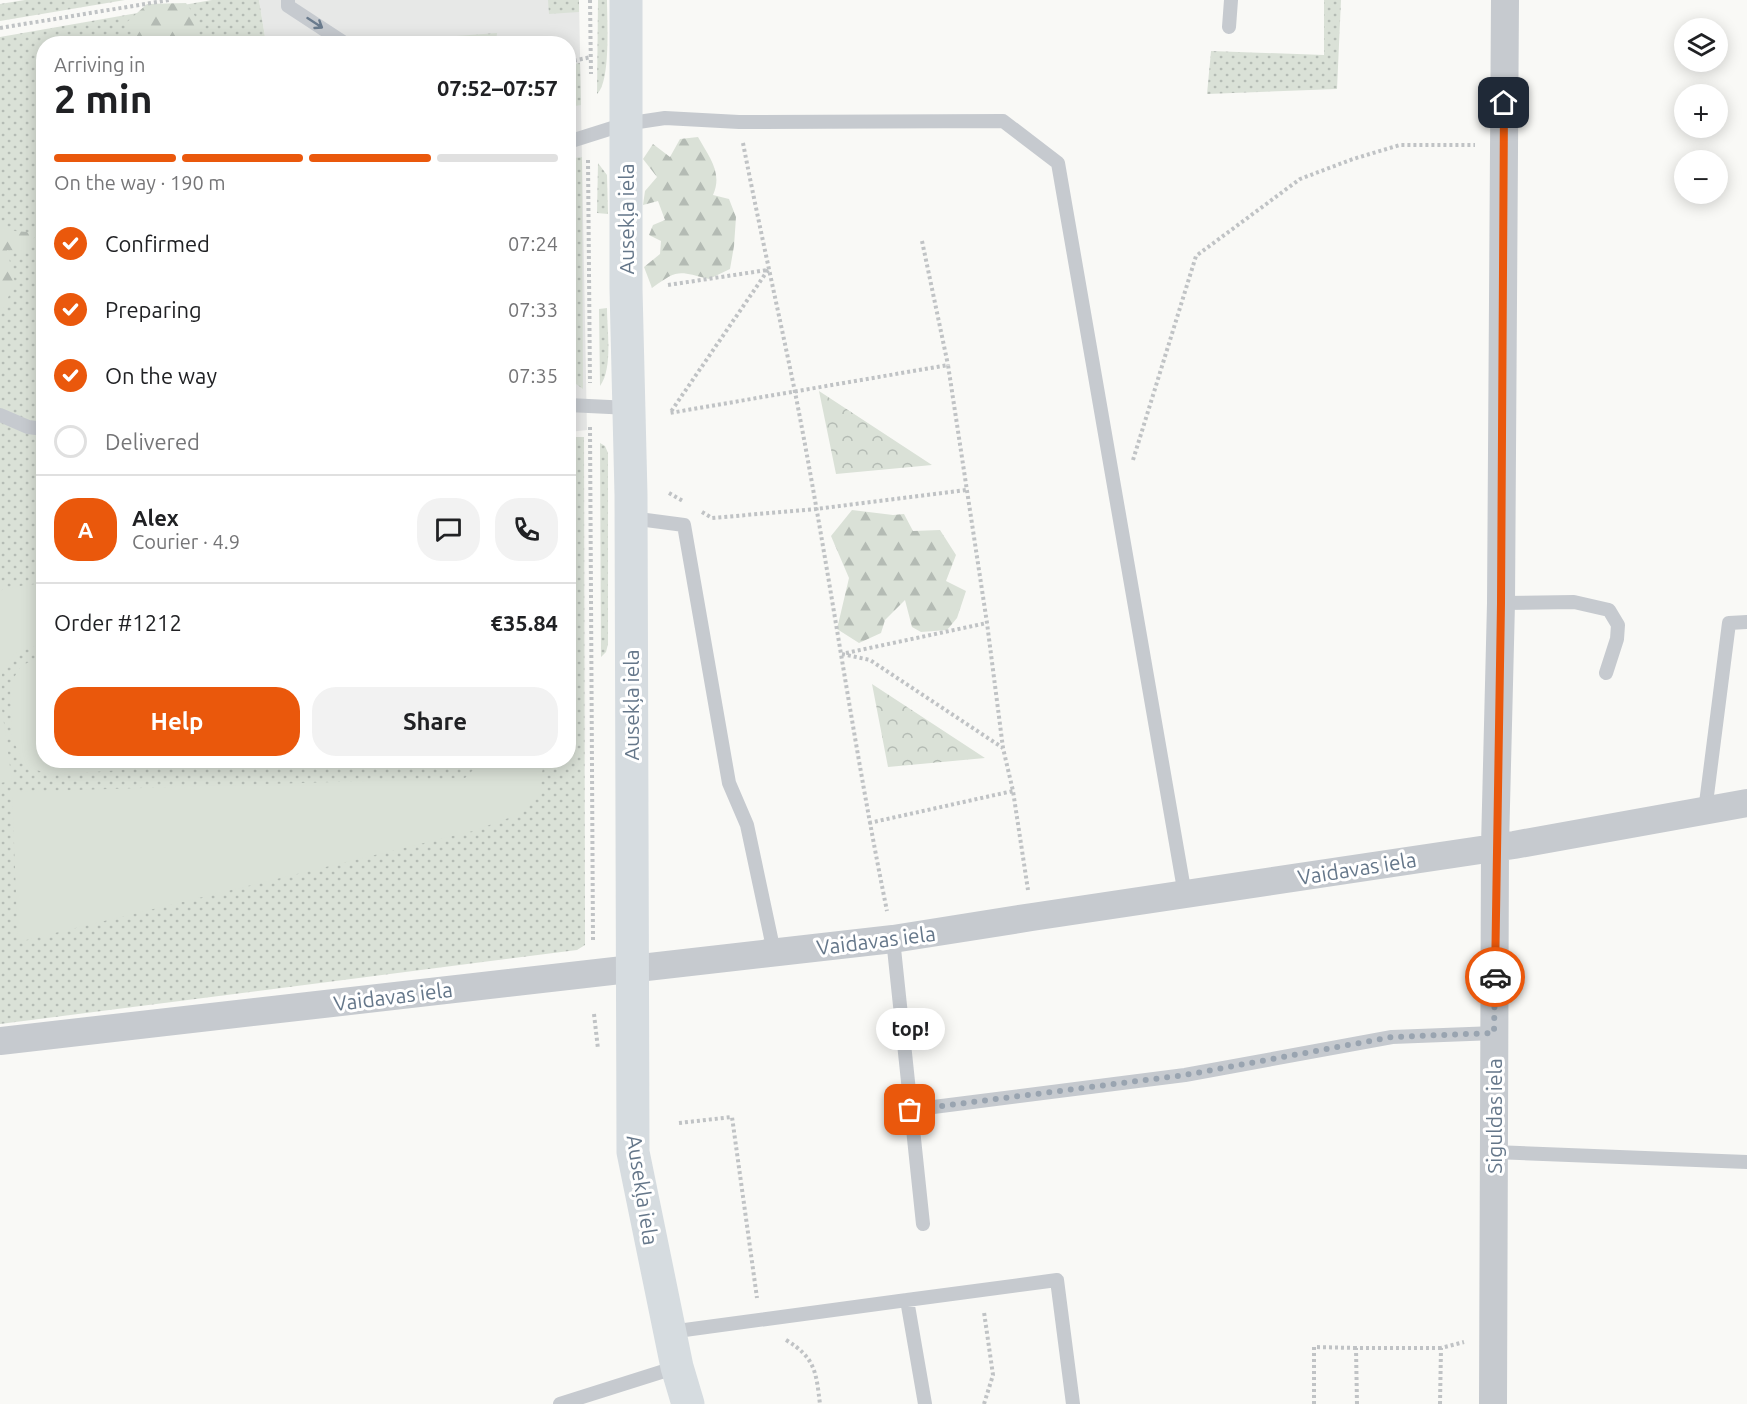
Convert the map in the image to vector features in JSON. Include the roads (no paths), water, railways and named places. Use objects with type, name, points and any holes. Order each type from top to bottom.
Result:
[{"type":"street","name":"Ausekļa iela","points":[[626,0],[626,289],[631,518],[633,1152],[677,1366],[688,1404]]},
{"type":"street","name":"Siguldas iela","points":[[1492,1404],[1506,0]]},
{"type":"street","name":"Vaidavas iela","points":[[0,1041],[893,939],[1514,845],[1747,803]]},
{"type":"lane","points":[[288,0],[288,6],[334,36]]},
{"type":"lane","points":[[1229,27],[1231,0]]},
{"type":"lane","points":[[576,139],[625,124],[665,118],[739,122],[1003,121],[1058,163],[1185,895]]},
{"type":"lane","points":[[576,405],[630,408]]},
{"type":"lane","points":[[0,415],[36,428]]},
{"type":"lane","points":[[631,518],[684,525],[729,783],[747,825],[774,952]]},
{"type":"lane","points":[[1501,603],[1574,602],[1609,610],[1618,625],[1617,639],[1606,673]]},
{"type":"lane","points":[[1705,811],[1729,623],[1747,622]]},
{"type":"lane","points":[[893,939],[923,1224]]},
{"type":"lane","points":[[910,1110],[1185,1075],[1392,1037],[1494,1033]]},
{"type":"lane","points":[[1494,1152],[1747,1162]]},
{"type":"lane","points":[[670,1332],[1057,1280],[1073,1404]]},
{"type":"lane","points":[[907,1300],[925,1404]]},
{"type":"lane","points":[[560,1404],[589,1400],[677,1366]]},
{"type":"place","name":"top!","points":[[910,1110]]}]
